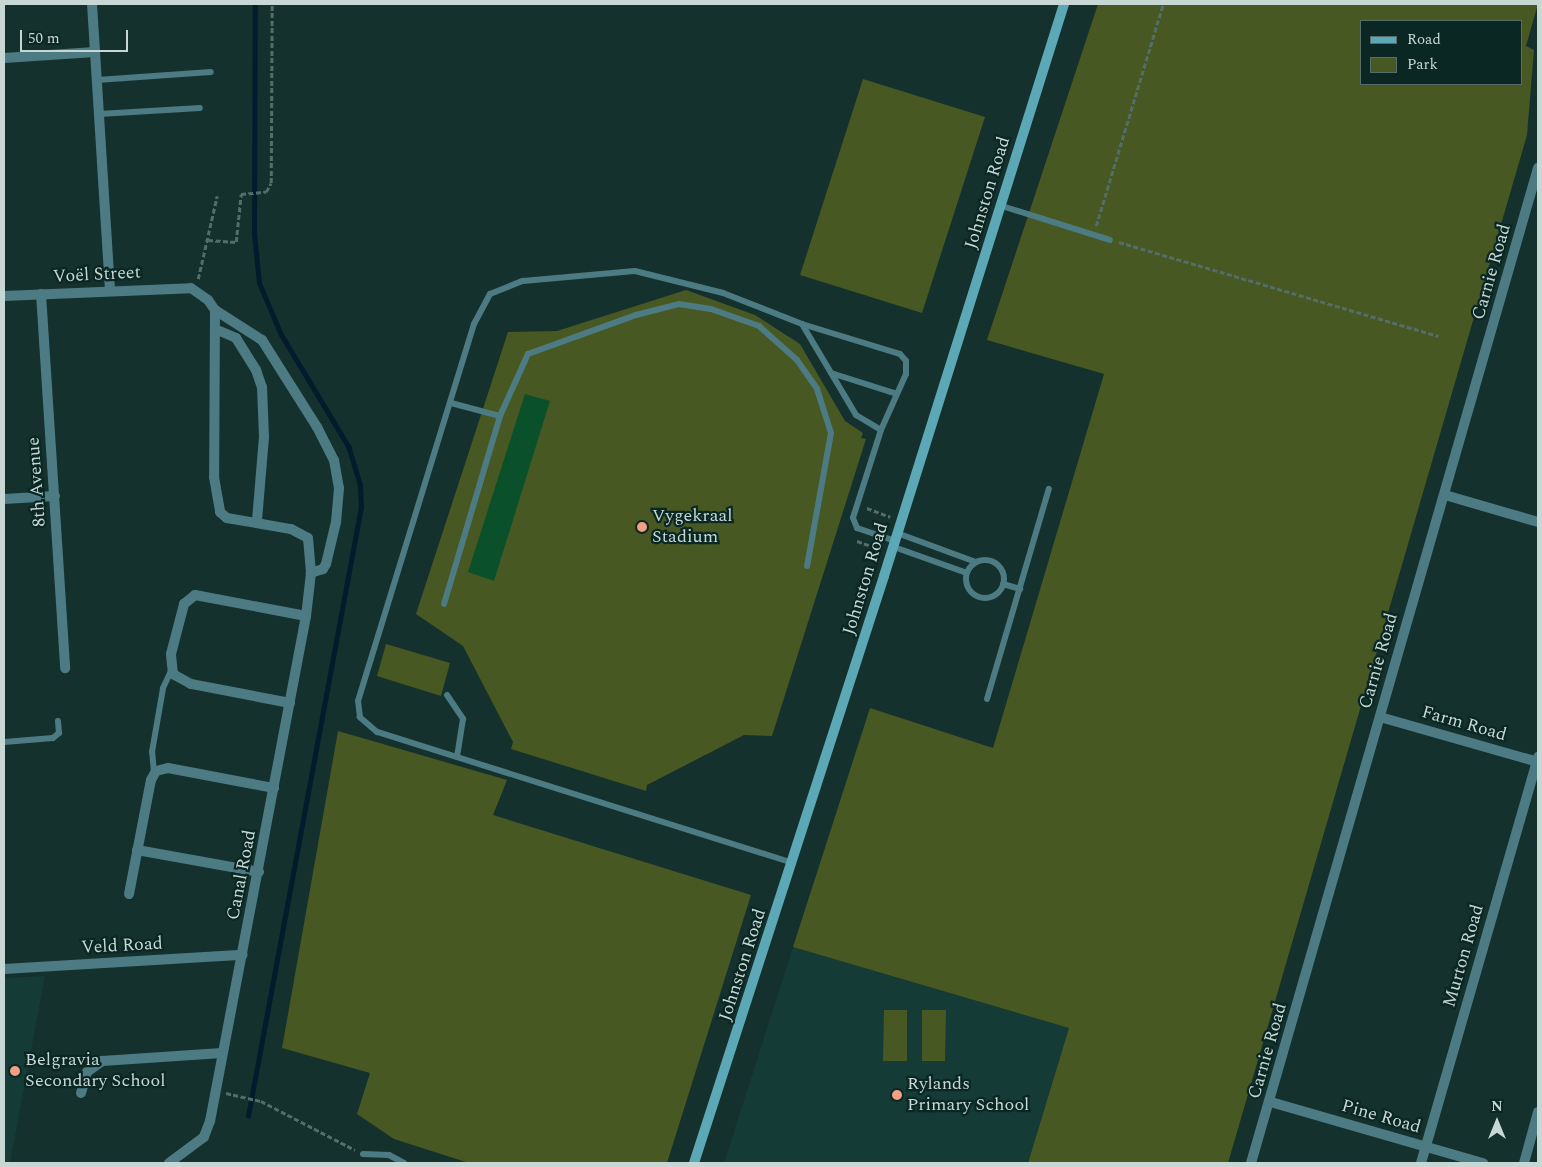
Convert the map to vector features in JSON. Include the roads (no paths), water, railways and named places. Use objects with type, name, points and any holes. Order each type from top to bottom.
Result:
[{"type":"street","points":[[92,4],[110,290]]},
{"type":"street","name":"Johnston Road","points":[[694,1163],[793,863],[1002,206],[1064,4]]},
{"type":"street","points":[[4,58],[95,52]]},
{"type":"street","name":"Carnie Road","points":[[1251,1163],[1271,1102],[1538,168]]},
{"type":"street","name":"Voël Street","points":[[4,296],[191,288],[215,310]]},
{"type":"street","name":"8th Avenue","points":[[41,294],[65,668]]},
{"type":"street","points":[[215,310],[214,476],[218,503],[220,512],[227,518],[257,521],[264,437],[262,387],[256,370],[236,338],[215,329]]},
{"type":"street","points":[[215,310],[262,340],[317,427],[334,460],[339,488],[336,522],[326,564],[322,569],[311,573]]},
{"type":"street","points":[[1445,495],[1538,522]]},
{"type":"street","points":[[4,499],[55,496]]},
{"type":"street","name":"Canal Road","points":[[169,1163],[204,1136],[210,1121],[222,1052],[259,872],[306,616],[311,573],[305,534],[257,521]]},
{"type":"street","points":[[290,703],[191,684],[171,671],[181,612],[192,596],[202,594],[306,616]]},
{"type":"street","name":"Farm Road","points":[[1380,717],[1538,760]]},
{"type":"street","name":"Murton Road","points":[[1422,1163],[1538,760]]},
{"type":"street","points":[[129,894],[154,773],[168,768],[274,788]]},
{"type":"street","points":[[137,850],[259,872]]},
{"type":"street","name":"Veld Road","points":[[4,968],[243,955]]},
{"type":"street","points":[[81,1094],[87,1072],[102,1061],[222,1052]]},
{"type":"street","name":"Pine Road","points":[[1271,1102],[1483,1163]]},
{"type":"street","points":[[1524,1163],[1538,1112]]},
{"type":"lane","points":[[97,80],[211,72]]},
{"type":"lane","points":[[99,114],[200,108]]},
{"type":"lane","points":[[1002,206],[1110,240]]},
{"type":"lane","points":[[793,863],[370,729],[360,717],[358,706],[474,324],[490,294],[523,281],[635,271],[723,292],[802,324],[900,354],[906,361],[906,374],[881,430],[853,518],[857,528],[976,562],[983,560],[997,564],[1004,577],[1003,584],[994,596],[980,597],[968,588],[967,573],[976,562]]},
{"type":"lane","points":[[444,604],[500,416],[528,354],[556,342],[678,304],[711,309],[759,326],[797,360],[817,390],[831,432],[807,566]]},
{"type":"lane","points":[[802,324],[856,415],[881,430]]},
{"type":"lane","points":[[831,373],[897,394]]},
{"type":"lane","points":[[451,403],[500,416]]},
{"type":"lane","points":[[987,699],[1049,489]]},
{"type":"lane","points":[[895,540],[967,573]]},
{"type":"lane","points":[[1003,584],[1020,589]]},
{"type":"lane","points":[[154,773],[152,752],[163,688],[171,671]]},
{"type":"lane","points":[[447,695],[464,719],[457,757]]},
{"type":"lane","points":[[4,742],[53,738],[60,733],[58,720]]},
{"type":"lane","points":[[363,1154],[389,1155],[404,1163]]},
{"type":"waterway","points":[[248,1116],[361,507],[360,485],[349,448],[281,335],[259,283],[254,234],[255,4]]},
{"type":"place","name":"Vygekraal Stadium","points":[[642,527]]},
{"type":"place","name":"Belgravia Secondary School","points":[[15,1071]]},
{"type":"place","name":"Rylands Primary School","points":[[897,1095]]}]
